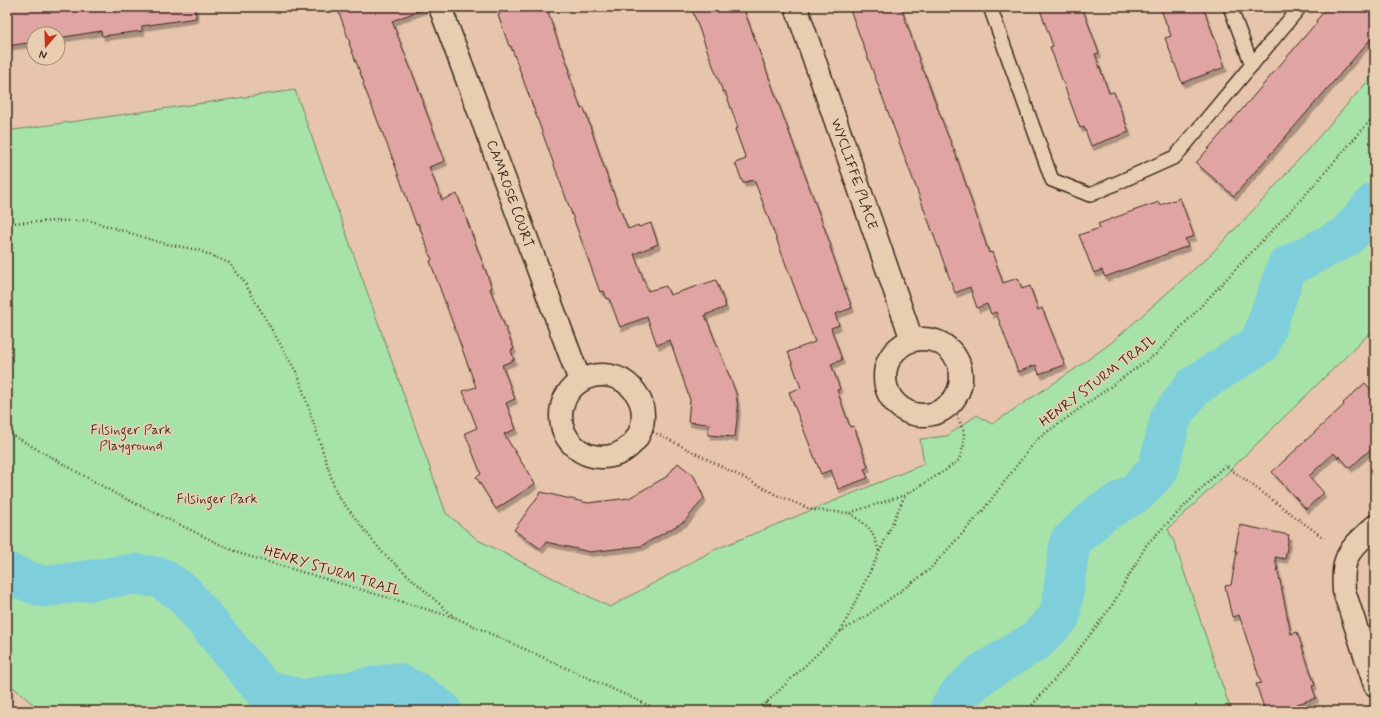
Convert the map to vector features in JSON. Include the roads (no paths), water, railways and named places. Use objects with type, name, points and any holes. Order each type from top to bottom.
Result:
[{"type":"street","name":"CAMROSE COURT","points":[[440,7],[580,381]]},
{"type":"street","name":"WYCLIFFE PLACE","points":[[796,7],[912,340]]},
{"type":"street","points":[[925,339],[938,342],[952,350],[961,368],[961,388],[952,404],[940,412],[927,416],[913,414],[903,410],[893,400],[888,392],[885,379],[886,366],[892,354],[912,340],[925,339]]},
{"type":"street","points":[[603,375],[614,377],[626,383],[640,400],[643,411],[642,427],[635,440],[623,451],[606,457],[588,455],[572,445],[562,429],[560,417],[562,402],[569,390],[580,381],[589,376],[603,375]]},
{"type":"street","points":[[1375,526],[1353,547],[1345,560],[1342,576],[1344,591],[1375,685]]},
{"type":"lane","points":[[990,7],[1052,180],[1090,195],[1175,157],[1300,7]]},
{"type":"lane","points":[[1230,7],[1252,65]]},
{"type":"waterway","points":[[949,711],[960,694],[980,675],[1037,640],[1060,616],[1070,542],[1100,514],[1137,492],[1158,470],[1171,417],[1193,387],[1260,344],[1287,267],[1347,236],[1375,203]]},
{"type":"waterway","points":[[7,573],[43,587],[134,574],[161,578],[183,593],[263,689],[303,700],[396,683],[419,694],[442,711]]},
{"type":"park label","name":"Filsinger Park Playground","points":[[131,438]]},
{"type":"park label","name":"Filsinger Park","points":[[217,499]]}]
